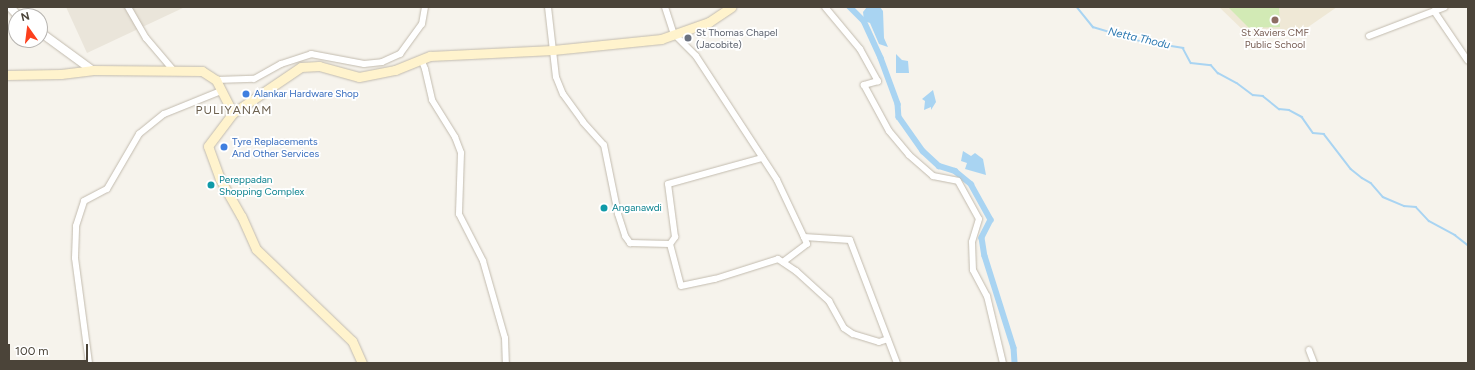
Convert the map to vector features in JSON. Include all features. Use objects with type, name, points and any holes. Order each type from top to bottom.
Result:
[{"type":"main road","points":[[362,363],[352,341],[256,249],[242,216],[220,179],[208,146],[233,113],[301,67],[319,66],[359,77],[395,70],[430,56],[553,50],[660,39],[709,22],[731,7]]},
{"type":"main road","points":[[7,75],[61,74],[92,70],[202,71],[216,80],[233,113]]},
{"type":"street","points":[[128,7],[146,38],[174,71]]},
{"type":"street","points":[[216,80],[254,79],[281,64],[311,54],[364,64],[382,62],[400,54],[422,24],[425,7]]},
{"type":"street","points":[[548,7],[556,77],[564,94],[604,145],[618,214],[625,236],[630,243],[670,244]]},
{"type":"street","points":[[665,7],[674,34],[696,56],[777,180],[804,236],[807,244],[783,262]]},
{"type":"street","points":[[825,7],[860,49],[878,81],[864,85],[889,131],[909,155],[932,176],[958,181],[979,219],[972,242],[973,270],[987,296],[1003,363]]},
{"type":"street","points":[[1370,36],[1445,7]]},
{"type":"street","points":[[1434,11],[1456,46],[1468,61]]},
{"type":"street","points":[[48,38],[92,70]]},
{"type":"street","points":[[420,59],[425,69],[432,100],[455,137],[461,153],[459,214],[483,261],[505,338],[506,363]]},
{"type":"street","points":[[89,363],[75,258],[76,226],[84,201],[107,189],[139,134],[164,114],[221,91]]},
{"type":"street","points":[[670,244],[675,237],[668,184],[762,158]]},
{"type":"street","points":[[804,236],[850,240],[897,363]]},
{"type":"street","points":[[670,244],[681,286],[715,279],[778,259],[796,271],[829,301],[844,328],[852,334],[868,340],[879,342],[888,339]]},
{"type":"street","points":[[1309,350],[1314,363]]},
{"type":"shaded area","points":[[66,7],[185,7],[87,53]]},
{"type":"shaded area","name":"St Xaviers CMF Public School","points":[[1219,7],[1337,7],[1298,34],[1246,33]]},
{"type":"green space","points":[[1228,7],[1279,7],[1280,27],[1249,28]]},
{"type":"water","points":[[867,7],[880,7],[883,11],[884,38],[888,47],[879,44],[870,23],[864,21],[863,12]]},
{"type":"water","points":[[896,54],[902,60],[908,61],[909,73],[896,73]]},
{"type":"water","points":[[933,90],[936,102],[931,110],[931,107],[924,110],[925,101],[922,99]]},
{"type":"water","points":[[963,151],[971,156],[975,153],[983,159],[986,175],[965,169],[967,163],[961,161]]},
{"type":"waterway","points":[[850,7],[864,21],[881,58],[898,104],[899,117],[923,151],[939,166],[955,171],[971,184],[991,220],[982,238],[985,256],[1014,348],[1015,363]]},
{"type":"waterway","name":"Netta Thodu","points":[[1077,7],[1093,27],[1140,41],[1183,48],[1191,63],[1211,65],[1218,73],[1237,83],[1253,95],[1263,96],[1279,109],[1289,110],[1302,117],[1313,133],[1324,134],[1351,169],[1371,183],[1383,197],[1404,206],[1416,207],[1429,221],[1455,235],[1468,245]]},
{"type":"place","name":"St Xaviers CMF Public School","points":[[1275,20]]},
{"type":"place","name":"St Thomas Chapel (Jacobite)","points":[[688,38]]},
{"type":"place","name":"Alankar Hardware Shop","points":[[246,94]]},
{"type":"place","name":"Tyre Replacements And Other Services","points":[[224,147]]},
{"type":"place","name":"Pereppadan Shopping Complex","points":[[211,185]]},
{"type":"place","name":"Anganawdi","points":[[604,208]]},
{"type":"district","name":"PULIYANAM","points":[[234,111]]}]
